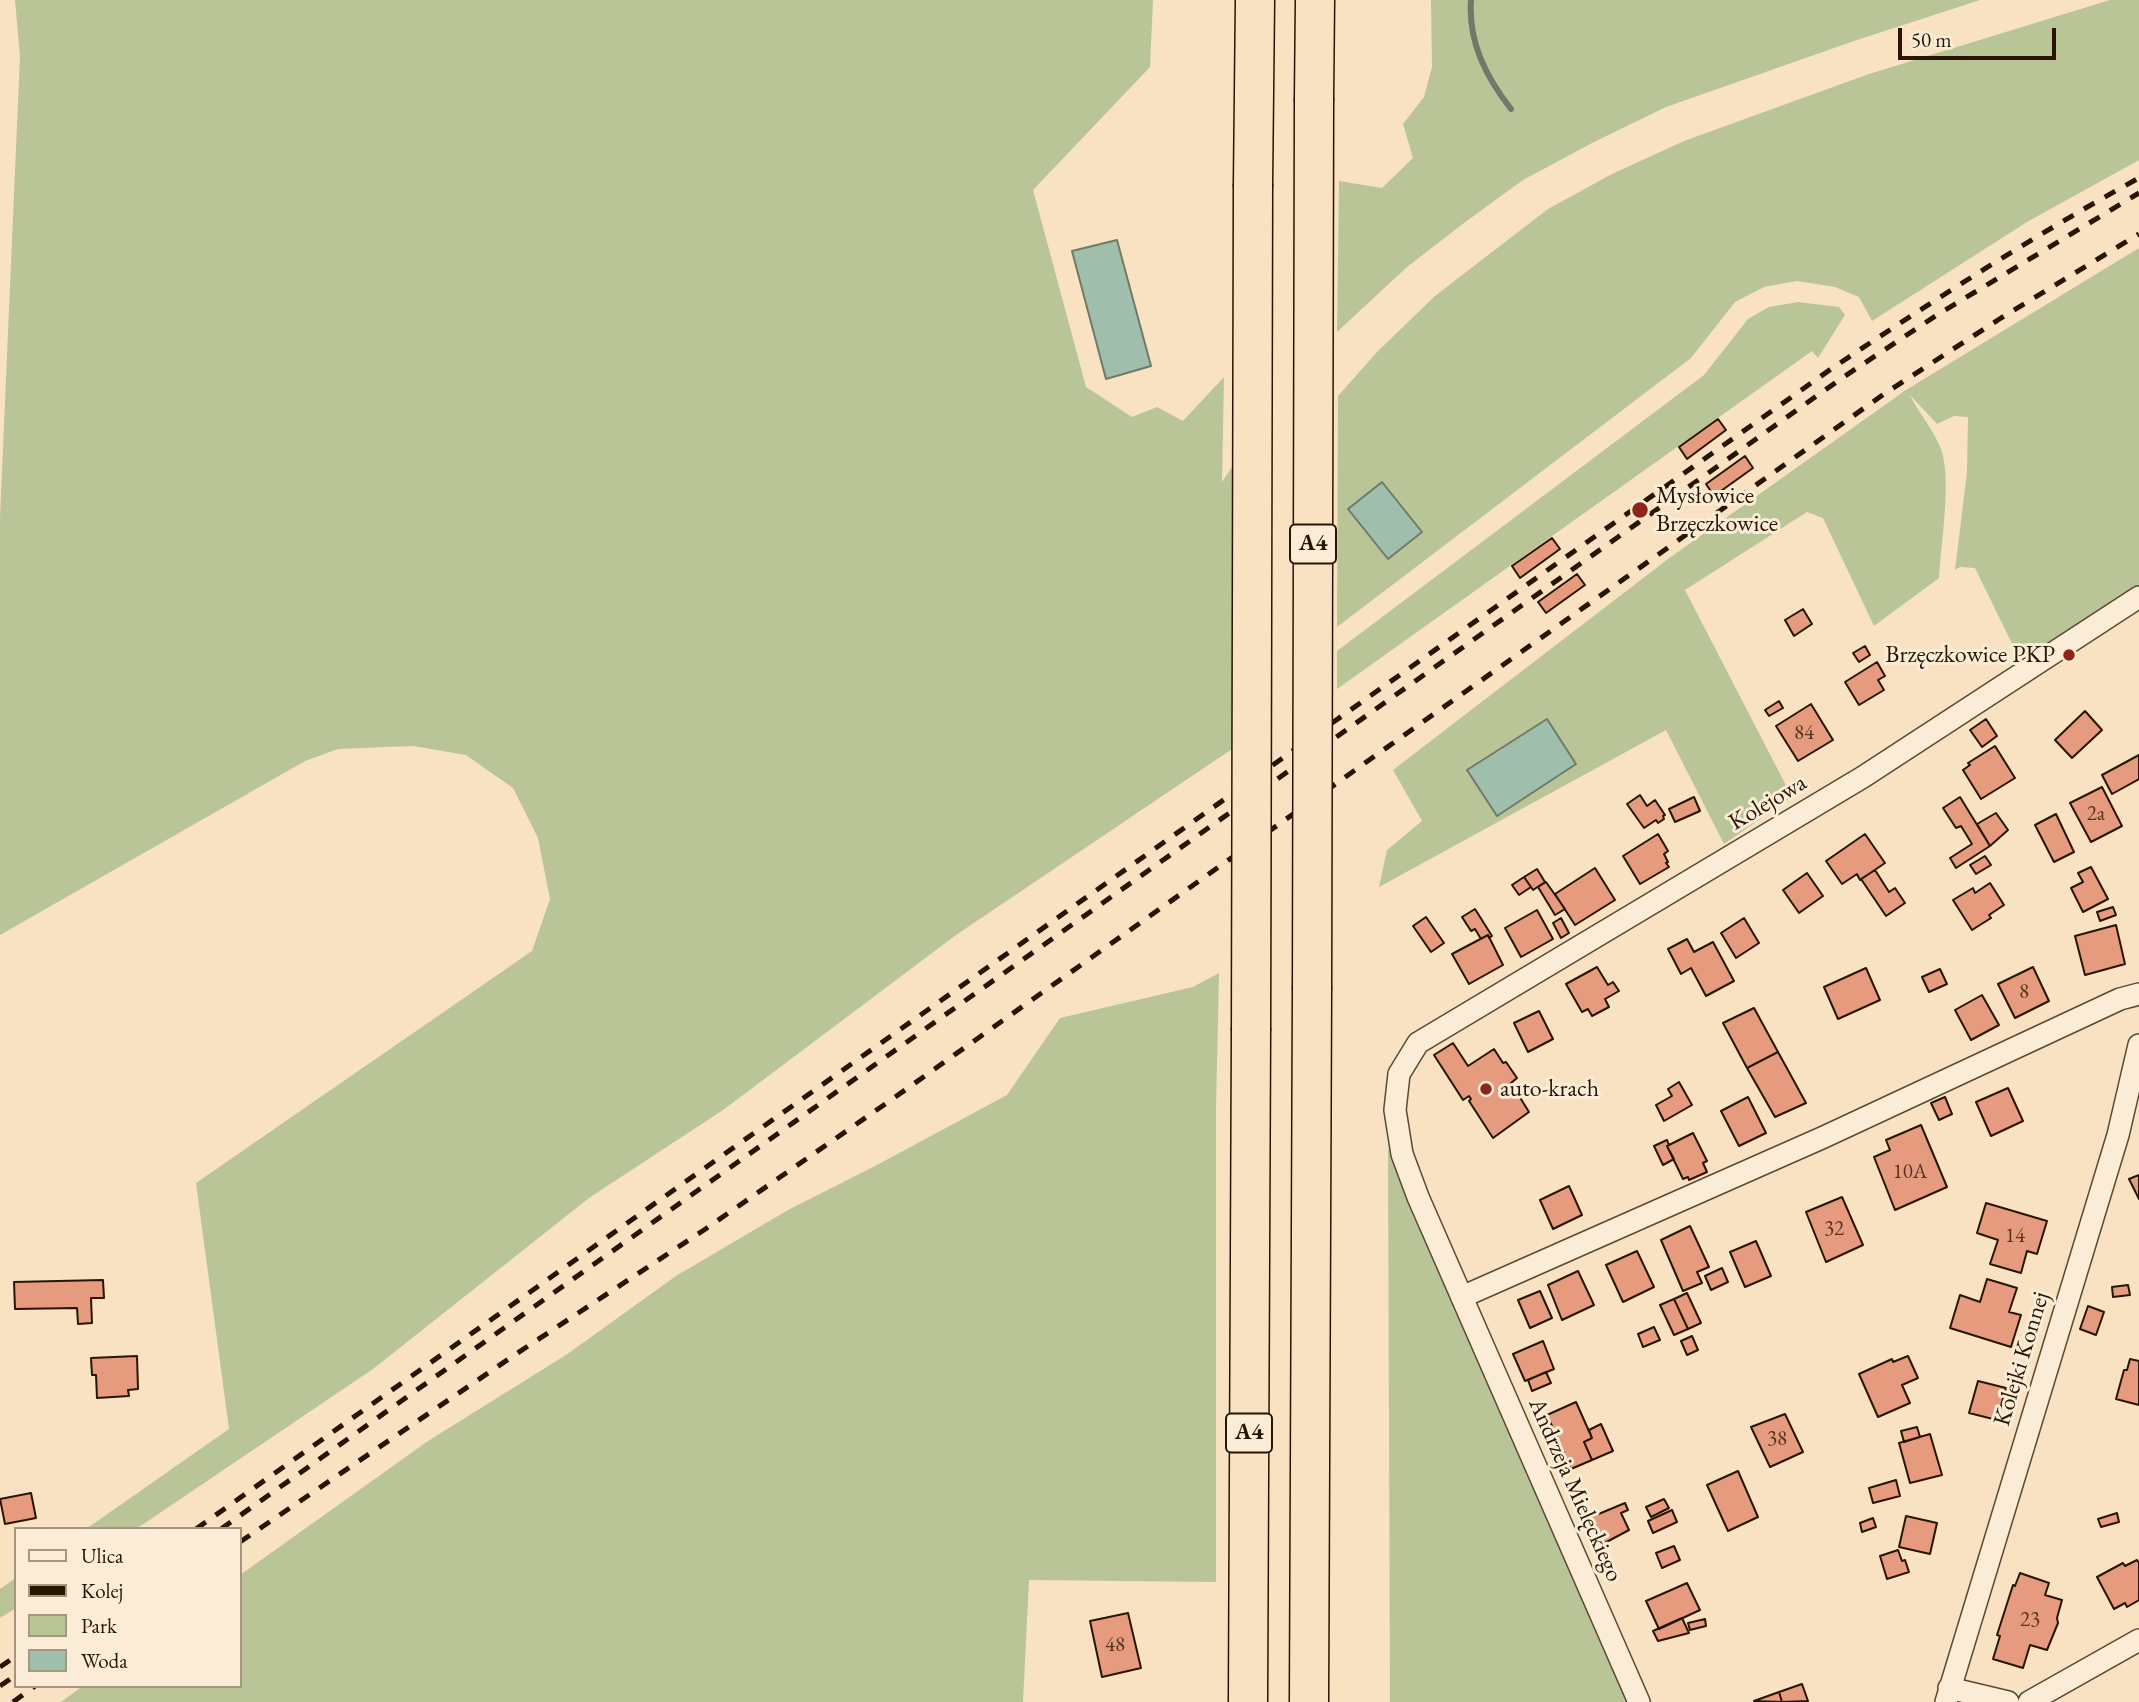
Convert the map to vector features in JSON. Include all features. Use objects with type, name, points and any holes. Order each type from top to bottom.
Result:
[{"type":"highway","name":"A4","points":[[1248,1702],[1255,0]]},
{"type":"highway","name":"A4","points":[[1309,1702],[1315,0]]},
{"type":"street","name":"Kolejowa","points":[[1418,1043],[1863,777],[2139,597]]},
{"type":"street","points":[[1462,1298],[1824,1137],[2120,999],[2139,994]]},
{"type":"street","name":"Andrzeja Mielęckiego","points":[[1418,1043],[1399,1074],[1395,1110],[1402,1154],[1418,1197],[1639,1702]]},
{"type":"street","name":"Kolejki Konnej","points":[[2008,1702],[1948,1695],[2118,1135],[2139,1045]]},
{"type":"street","points":[[2029,1702],[2139,1640]]},
{"type":"green space","points":[[15,0],[1153,0],[1150,67],[1033,190],[1086,387],[1132,417],[1157,407],[1183,421],[1224,377],[1222,482],[1241,454],[1241,743],[956,935],[723,1110],[589,1198],[373,1369],[139,1527],[89,1527],[229,1429],[196,1183],[532,951],[550,899],[538,838],[513,788],[466,755],[413,746],[338,749],[305,761],[0,935],[0,518],[20,56]]},
{"type":"green space","points":[[1431,0],[1980,0],[1666,107],[1594,142],[1523,180],[1464,223],[1407,267],[1337,332],[1339,181],[1382,188],[1413,158],[1403,124],[1424,97],[1432,67]]},
{"type":"green space","points":[[2110,0],[2139,0],[2139,160],[2027,222],[1872,321],[1859,297],[1835,287],[1797,281],[1764,287],[1735,302],[1691,358],[1337,627],[1338,396],[1377,352],[1435,296],[1548,209],[1612,174],[1684,141],[1869,74]]},
{"type":"green space","points":[[2139,248],[2139,590],[2023,666],[1975,568],[1960,567],[1955,570],[1967,472],[1968,417],[1954,416],[1937,424],[1910,395],[1939,444],[1945,465],[1946,497],[1939,578],[1874,626],[1823,518],[1807,512],[1685,590],[1792,797],[1724,844],[1666,730],[1379,887],[1387,850],[1422,821],[1393,770],[1668,559],[1906,390]]},
{"type":"green space","points":[[1798,302],[1839,307],[1845,315],[1818,358],[1812,351],[1337,689],[1337,651],[1704,375],[1748,319],[1769,307]]},
{"type":"green space","points":[[1219,973],[1216,1108],[1216,1582],[1029,1580],[1023,1702],[61,1702],[80,1688],[242,1688],[242,1574],[428,1441],[566,1355],[676,1276],[788,1210],[1007,1095],[1060,1018],[1193,987]]},
{"type":"green space","points":[[1388,1148],[1629,1702],[1390,1702]]},
{"type":"green space","points":[[14,1579],[14,1609],[0,1618],[0,1589]]},
{"type":"water","points":[[1117,240],[1151,366],[1106,379],[1072,251]]},
{"type":"water","points":[[1382,482],[1422,532],[1388,559],[1348,509]]},
{"type":"water","points":[[1547,719],[1576,764],[1497,816],[1467,770]]},
{"type":"building","points":[[1718,419],[1726,430],[1687,459],[1679,447]]},
{"type":"building","points":[[1745,456],[1753,468],[1714,496],[1706,484]]},
{"type":"building","points":[[1552,538],[1560,549],[1520,578],[1512,566]]},
{"type":"building","points":[[1577,574],[1585,585],[1546,613],[1538,602]]},
{"type":"building","points":[[1803,609],[1812,624],[1794,636],[1785,620]]},
{"type":"building","points":[[1865,646],[1870,655],[1859,662],[1853,653]]},
{"type":"building","points":[[1877,662],[1885,676],[1878,680],[1884,690],[1859,705],[1845,682]]},
{"type":"building","points":[[1779,701],[1783,708],[1769,716],[1765,710]]},
{"type":"building","points":[[1811,704],[1833,740],[1798,761],[1776,726]]},
{"type":"building","points":[[2085,711],[2102,730],[2072,758],[2055,740]]},
{"type":"building","points":[[1986,719],[1997,736],[1982,747],[1970,730]]},
{"type":"building","points":[[1995,746],[2015,778],[1981,799],[1963,770],[1970,765],[1968,763]]},
{"type":"building","points":[[2139,755],[2139,779],[2112,794],[2102,775]]},
{"type":"building","points":[[2102,787],[2122,826],[2091,842],[2070,803]]},
{"type":"building","points":[[1640,795],[1647,806],[1655,800],[1665,815],[1664,819],[1658,823],[1656,820],[1644,828],[1627,804]]},
{"type":"building","points":[[1694,797],[1700,811],[1675,822],[1669,809]]},
{"type":"building","points":[[1960,797],[1990,846],[1956,868],[1950,858],[1972,844],[1961,826],[1956,828],[1943,808]]},
{"type":"building","points":[[1996,813],[2008,830],[1990,846],[1977,824]]},
{"type":"building","points":[[2056,814],[2074,852],[2054,862],[2035,825]]},
{"type":"building","points":[[1658,834],[1668,851],[1664,854],[1669,867],[1640,884],[1623,856]]},
{"type":"building","points":[[1865,834],[1885,863],[1860,880],[1857,874],[1842,884],[1826,861]]},
{"type":"building","points":[[1985,856],[1991,865],[1976,874],[1970,865]]},
{"type":"building","points":[[2091,867],[2108,899],[2083,912],[2071,888],[2083,882],[2078,873]]},
{"type":"building","points":[[1595,868],[1615,900],[1575,925],[1555,894]]},
{"type":"building","points":[[1537,869],[1545,882],[1533,890],[1524,877]]},
{"type":"building","points":[[1875,870],[1889,892],[1895,888],[1905,903],[1886,916],[1861,879]]},
{"type":"building","points":[[1807,873],[1823,896],[1799,913],[1783,890]]},
{"type":"building","points":[[1524,877],[1531,887],[1519,895],[1512,885]]},
{"type":"building","points":[[1546,882],[1565,909],[1555,915],[1538,887]]},
{"type":"building","points":[[1990,883],[2004,905],[1989,915],[1991,918],[1972,930],[1953,900],[1973,888],[1975,893]]},
{"type":"building","points":[[2113,907],[2116,915],[2100,921],[2097,912]]},
{"type":"building","points":[[1475,909],[1492,936],[1489,938],[1488,935],[1481,939],[1475,929],[1471,931],[1462,917]]},
{"type":"building","points":[[1537,910],[1553,939],[1521,957],[1505,928]]},
{"type":"building","points":[[1426,917],[1444,943],[1431,952],[1413,926]]},
{"type":"building","points":[[1561,918],[1569,933],[1561,938],[1553,923]]},
{"type":"building","points":[[1744,918],[1759,943],[1736,958],[1721,933]]},
{"type":"building","points":[[2116,925],[2125,964],[2085,975],[2075,936]]},
{"type":"building","points":[[1488,935],[1503,965],[1469,984],[1452,954]]},
{"type":"building","points":[[1687,939],[1694,952],[1713,942],[1734,981],[1706,996],[1691,968],[1681,974],[1668,949]]},
{"type":"building","points":[[1597,967],[1608,985],[1613,982],[1619,991],[1605,999],[1609,1007],[1592,1016],[1588,1009],[1582,1012],[1566,984]]},
{"type":"building","points":[[2033,967],[2049,1001],[2015,1018],[1998,984]]},
{"type":"building","points":[[1866,968],[1880,1000],[1838,1019],[1824,987]]},
{"type":"building","points":[[1940,969],[1947,984],[1929,992],[1922,977]]},
{"type":"building","points":[[1982,995],[1999,1025],[1971,1040],[1955,1010]]},
{"type":"building","points":[[1754,1008],[1778,1052],[1747,1068],[1723,1023]]},
{"type":"building","points":[[1539,1011],[1553,1039],[1528,1052],[1514,1023]]},
{"type":"building","name":"auto-krach","points":[[1453,1043],[1468,1066],[1494,1049],[1517,1078],[1511,1083],[1529,1112],[1493,1138],[1469,1101],[1469,1096],[1463,1100],[1434,1055]]},
{"type":"building","points":[[1778,1052],[1806,1103],[1775,1117],[1747,1068]]},
{"type":"building","points":[[1679,1082],[1692,1105],[1664,1121],[1656,1105],[1672,1096],[1668,1089]]},
{"type":"building","points":[[2008,1088],[2023,1121],[1991,1136],[1976,1102]]},
{"type":"building","points":[[1748,1097],[1766,1133],[1739,1146],[1721,1111]]},
{"type":"building","points":[[1945,1097],[1952,1114],[1939,1120],[1931,1103]]},
{"type":"building","points":[[1921,1125],[1947,1187],[1895,1210],[1874,1157],[1890,1150],[1886,1140]]},
{"type":"building","points":[[1693,1133],[1707,1161],[1703,1163],[1707,1172],[1689,1180],[1688,1177],[1683,1179],[1667,1146]]},
{"type":"building","points":[[1667,1140],[1674,1159],[1663,1165],[1654,1146]]},
{"type":"building","points":[[2139,1175],[2139,1199],[2129,1179]]},
{"type":"building","points":[[1569,1186],[1582,1215],[1553,1229],[1540,1200]]},
{"type":"building","points":[[1842,1197],[1863,1245],[1826,1262],[1806,1212]]},
{"type":"building","points":[[1986,1203],[2047,1221],[2037,1254],[2027,1251],[2021,1273],[1990,1264],[1998,1240],[1977,1233]]},
{"type":"building","points":[[1690,1226],[1709,1267],[1697,1272],[1702,1283],[1683,1291],[1661,1240]]},
{"type":"building","points":[[1756,1241],[1771,1276],[1745,1287],[1730,1252]]},
{"type":"building","points":[[1637,1251],[1654,1287],[1623,1302],[1606,1265]]},
{"type":"building","points":[[1722,1268],[1728,1282],[1711,1290],[1705,1276]]},
{"type":"building","points":[[1578,1271],[1594,1305],[1562,1320],[1548,1285]]},
{"type":"building","points":[[1987,1279],[2017,1288],[2009,1312],[2021,1315],[2011,1347],[1950,1328],[1960,1295],[1980,1302]]},
{"type":"building","points":[[103,1280],[104,1298],[91,1298],[92,1323],[78,1324],[77,1308],[15,1309],[14,1282]]},
{"type":"building","points":[[2128,1285],[2130,1295],[2113,1297],[2112,1287]]},
{"type":"building","points":[[1540,1291],[1552,1318],[1530,1328],[1518,1300]]},
{"type":"building","points":[[1687,1293],[1701,1323],[1688,1329],[1674,1299]]},
{"type":"building","points":[[1674,1299],[1688,1329],[1674,1335],[1660,1305]]},
{"type":"building","points":[[2088,1306],[2104,1312],[2096,1335],[2080,1329]]},
{"type":"building","points":[[1654,1327],[1660,1340],[1643,1347],[1638,1334]]},
{"type":"building","points":[[1692,1336],[1698,1350],[1687,1355],[1681,1341]]},
{"type":"building","points":[[1543,1341],[1554,1369],[1525,1381],[1513,1354]]},
{"type":"building","points":[[137,1356],[138,1389],[128,1390],[129,1396],[97,1398],[96,1375],[92,1375],[91,1358]]},
{"type":"building","points":[[1908,1356],[1918,1378],[1902,1385],[1910,1403],[1878,1417],[1859,1374],[1892,1359],[1893,1362]]},
{"type":"building","points":[[2130,1359],[2139,1361],[2139,1405],[2116,1399]]},
{"type":"building","points":[[1546,1372],[1551,1383],[1532,1391],[1528,1380]]},
{"type":"building","points":[[1978,1381],[2006,1388],[1997,1420],[1969,1413]]},
{"type":"building","points":[[1576,1402],[1592,1438],[1584,1442],[1592,1460],[1571,1469],[1547,1415]]},
{"type":"building","points":[[1785,1414],[1803,1452],[1770,1467],[1751,1427]]},
{"type":"building","points":[[1601,1424],[1613,1451],[1592,1460],[1584,1442],[1592,1438],[1589,1430]]},
{"type":"building","points":[[1917,1427],[1920,1437],[1904,1442],[1901,1431]]},
{"type":"building","points":[[1930,1434],[1942,1475],[1910,1483],[1899,1443]]},
{"type":"building","points":[[1738,1471],[1758,1517],[1728,1531],[1707,1485]]},
{"type":"building","points":[[1896,1480],[1900,1496],[1873,1503],[1869,1488]]},
{"type":"building","points":[[31,1493],[36,1518],[5,1524],[0,1499]]},
{"type":"building","points":[[1664,1499],[1669,1508],[1651,1517],[1646,1507]]},
{"type":"building","points":[[1625,1503],[1628,1510],[1621,1513],[1629,1530],[1601,1545],[1589,1518]]},
{"type":"building","points":[[1672,1510],[1677,1522],[1653,1533],[1648,1521]]},
{"type":"building","points":[[2117,1513],[2119,1522],[2101,1527],[2098,1519]]},
{"type":"building","points":[[1906,1516],[1937,1523],[1930,1554],[1899,1547]]},
{"type":"building","points":[[1873,1518],[1876,1527],[1862,1532],[1860,1523]]},
{"type":"building","points":[[1674,1546],[1680,1560],[1662,1568],[1656,1553]]},
{"type":"building","points":[[1898,1550],[1909,1572],[1887,1579],[1880,1556]]},
{"type":"building","points":[[2137,1560],[2139,1600],[2127,1607],[2125,1603],[2114,1609],[2097,1577],[2123,1563],[2125,1566]]},
{"type":"building","points":[[2020,1573],[2049,1583],[2045,1595],[2062,1600],[2058,1623],[2047,1650],[2030,1645],[2023,1668],[1993,1659],[2000,1636],[1997,1635],[2013,1585],[2015,1586]]},
{"type":"building","points":[[1687,1583],[1700,1610],[1659,1629],[1646,1601]]},
{"type":"building","points":[[1128,1613],[1141,1668],[1102,1677],[1090,1621]]},
{"type":"building","points":[[1682,1618],[1689,1633],[1658,1641],[1653,1631]]},
{"type":"building","points":[[1705,1619],[1706,1626],[1690,1630],[1688,1623]]},
{"type":"building","points":[[1802,1684],[1808,1701],[1782,1702],[1779,1692]]},
{"type":"building","points":[[1779,1692],[1782,1702],[1754,1701]]},
{"type":"waterway","points":[[1471,0],[1472,30],[1480,58],[1511,109]]},
{"type":"railway","points":[[199,1527],[1831,369],[1983,270],[2139,178]]},
{"type":"railway","points":[[224,1527],[1842,378],[1937,315],[2139,193]]},
{"type":"railway","points":[[242,1541],[704,1230],[891,1100],[1884,394],[2001,318],[2139,234]]},
{"type":"railway","points":[[0,1667],[14,1657]]},
{"type":"railway","points":[[0,1686],[14,1676]]},
{"type":"railway","points":[[13,1702],[32,1688]]},
{"type":"place","name":"Mysłowice Brzęczkowice","points":[[1640,510]]},
{"type":"place","name":"Brzęczkowice PKP","points":[[2069,655]]},
{"type":"place","name":"auto-krach","points":[[1486,1089]]}]
